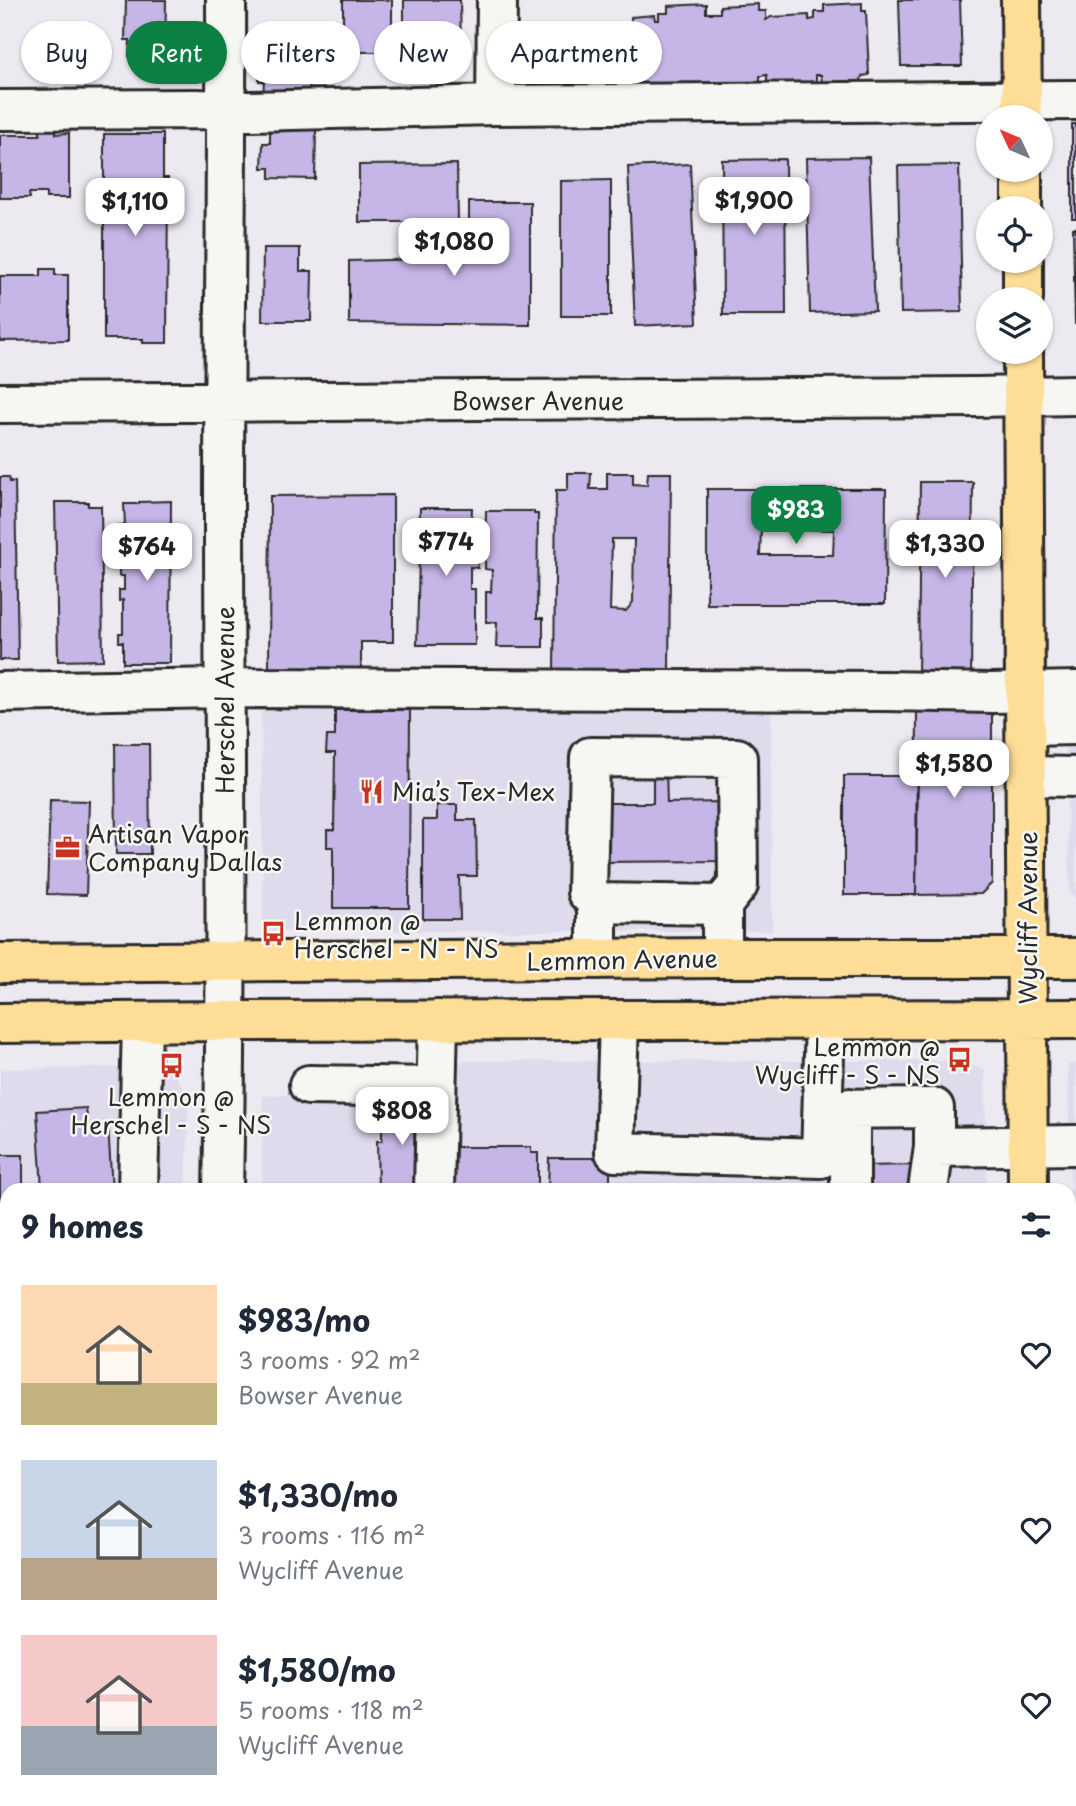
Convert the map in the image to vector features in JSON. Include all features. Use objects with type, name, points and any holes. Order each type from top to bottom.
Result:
[{"type":"main road","points":[[1021,0],[1022,105]]},
{"type":"main road","name":"Wycliff Avenue","points":[[1023,364],[1028,1183]]},
{"type":"main road","name":"Lemmon Avenue","points":[[0,963],[1076,958]]},
{"type":"main road","points":[[0,1023],[1076,1020]]},
{"type":"street","name":"Herschel Avenue","points":[[223,1183],[226,1021],[226,0]]},
{"type":"street","points":[[496,105],[497,0]]},
{"type":"street","points":[[1046,105],[1076,100]]},
{"type":"street","points":[[0,110],[250,111],[496,105],[989,102],[1003,105]]},
{"type":"street","name":"Bowser Avenue","points":[[0,403],[1076,395]]},
{"type":"street","points":[[0,692],[224,688],[992,693],[1026,708],[1076,724]]},
{"type":"street","points":[[1026,708],[1076,691]]},
{"type":"street","points":[[597,959],[597,904],[587,892],[590,757],[737,758],[738,885],[722,905],[722,958]]},
{"type":"street","points":[[1026,776],[1076,777]]},
{"type":"street","points":[[597,904],[722,905]]},
{"type":"street","points":[[434,1183],[438,1020]]},
{"type":"street","points":[[619,1020],[615,1152],[821,1158],[837,1109]]},
{"type":"street","points":[[825,1020],[849,1183]]},
{"type":"street","points":[[138,1183],[142,1022]]},
{"type":"street","points":[[309,1085],[436,1087]]},
{"type":"street","points":[[837,1109],[934,1108],[934,1147],[928,1183]]},
{"type":"street","points":[[934,1147],[1076,1145]]},
{"type":"shaded area","points":[[261,698],[771,707],[772,931],[268,931],[263,925]]},
{"type":"shaded area","points":[[1064,704],[1076,704],[1076,899],[1070,893]]},
{"type":"shaded area","points":[[463,1061],[947,1061],[985,1069],[987,1183],[262,1183],[263,1096],[287,1095],[287,1078],[410,1074]]},
{"type":"shaded area","points":[[1068,1064],[1076,1064],[1076,1183],[1070,1183]]},
{"type":"shaded area","points":[[171,1067],[189,1100],[186,1183],[0,1183],[0,1069]]},
{"type":"building","points":[[126,0],[166,0],[166,21],[126,21],[125,40]]},
{"type":"building","points":[[343,0],[392,0],[392,21],[374,21],[374,52],[360,52],[360,21],[343,21]]},
{"type":"building","points":[[404,0],[460,0],[460,21],[404,21]]},
{"type":"building","points":[[899,0],[960,0],[962,66],[901,66]]},
{"type":"building","points":[[862,3],[862,11],[866,11],[869,75],[862,76],[861,81],[822,83],[821,75],[816,75],[816,83],[767,85],[767,75],[760,76],[760,83],[634,89],[634,84],[662,84],[662,21],[631,21],[631,17],[654,15],[655,20],[659,20],[659,13],[668,13],[668,6],[706,4],[706,13],[720,13],[720,6],[758,4],[758,11],[766,11],[766,20],[771,17],[809,15],[809,20],[815,19],[815,12],[824,12],[824,5]]},
{"type":"building","points":[[264,84],[310,84],[309,99],[263,98]]},
{"type":"building","points":[[1072,124],[1076,124],[1076,218],[1072,218]]},
{"type":"building","points":[[40,129],[56,129],[56,134],[69,133],[69,198],[46,198],[46,193],[29,193],[30,198],[0,198],[0,135],[40,135]]},
{"type":"building","points":[[270,129],[316,130],[315,179],[270,178],[270,168],[262,168],[263,143],[270,143]]},
{"type":"building","points":[[104,134],[163,134],[163,178],[168,178],[167,343],[143,343],[143,339],[104,339]]},
{"type":"building","points":[[869,157],[875,311],[810,313],[806,158]]},
{"type":"building","points":[[785,159],[786,315],[723,315],[722,160]]},
{"type":"building","points":[[457,164],[458,222],[359,222],[359,165]]},
{"type":"building","points":[[690,164],[697,323],[635,326],[628,167]]},
{"type":"building","points":[[959,165],[962,312],[901,313],[898,166]]},
{"type":"building","points":[[611,180],[611,316],[561,316],[561,181]]},
{"type":"building","points":[[469,202],[530,202],[530,325],[349,323],[349,261],[469,258]]},
{"type":"building","points":[[1073,228],[1076,228],[1076,324],[1075,324]]},
{"type":"building","points":[[263,248],[300,248],[300,271],[312,271],[311,321],[262,321]]},
{"type":"building","points":[[41,269],[55,269],[55,275],[68,275],[68,340],[0,341],[0,276],[41,276]]},
{"type":"building","points":[[568,473],[591,473],[590,489],[607,489],[607,473],[633,473],[633,484],[647,485],[648,473],[671,473],[669,671],[554,670],[556,490],[568,490]],"holes":[[[612,539],[634,539],[633,602],[626,611],[610,610]]]},
{"type":"building","points":[[0,477],[9,477],[10,482],[15,481],[18,660],[0,660]]},
{"type":"building","points":[[920,482],[973,482],[971,679],[918,679]]},
{"type":"building","points":[[707,489],[886,489],[885,604],[707,604]],"holes":[[[761,529],[834,530],[833,555],[760,555]]]},
{"type":"building","points":[[393,495],[393,642],[361,642],[361,668],[269,669],[270,496]]},
{"type":"building","points":[[171,501],[170,663],[123,663],[123,642],[119,642],[119,633],[123,633],[123,600],[119,601],[119,590],[124,590],[124,576],[119,576],[119,567],[124,567],[124,535],[118,535],[118,525],[125,525],[124,504]]},
{"type":"building","points":[[55,502],[88,502],[88,506],[101,506],[103,660],[58,661]]},
{"type":"building","points":[[420,508],[472,508],[471,537],[478,537],[478,568],[470,567],[470,589],[475,589],[475,645],[417,645]]},
{"type":"building","points":[[486,511],[534,511],[534,514],[538,514],[537,618],[543,618],[543,647],[496,647],[497,622],[486,622],[486,592],[491,592],[492,570],[485,569]]},
{"type":"building","points":[[917,703],[992,710],[992,883],[981,894],[916,895]]},
{"type":"building","name":"Mia’s Tex-Mex","points":[[335,710],[410,710],[409,908],[333,908],[333,847],[327,847],[327,830],[334,830],[335,753],[326,753],[327,736],[335,736]]},
{"type":"building","points":[[115,744],[149,744],[150,854],[116,854]]},
{"type":"building","points":[[653,770],[666,770],[667,803],[724,802],[724,861],[596,862],[596,803],[653,803]]},
{"type":"building","points":[[844,776],[918,776],[916,895],[844,895]]},
{"type":"building","name":"Artisan Vapor Company Dallas","points":[[50,800],[89,801],[86,895],[47,894]]},
{"type":"building","points":[[437,805],[457,805],[457,820],[476,820],[477,876],[459,876],[460,919],[423,919],[423,820],[437,820]]},
{"type":"building","points":[[424,1101],[424,1183],[378,1183],[377,1141],[382,1141],[382,1102]]},
{"type":"building","points":[[86,1108],[88,1126],[108,1125],[112,1183],[42,1183],[37,1111]]},
{"type":"building","points":[[452,1147],[531,1147],[531,1153],[538,1153],[538,1183],[451,1183]]},
{"type":"building","points":[[0,1155],[23,1155],[23,1183],[0,1183]]},
{"type":"building","points":[[549,1158],[610,1158],[610,1183],[548,1183]]},
{"type":"building","points":[[910,1165],[910,1183],[868,1183],[867,1166]]},
{"type":"place","name":"Mia’s Tex-Mex","points":[[372,791]]},
{"type":"place","name":"Artisan Vapor Company Dallas","points":[[68,847]]},
{"type":"place","name":"Lemmon @ Herschel - N - NS","points":[[274,934]]},
{"type":"place","name":"Lemmon @ Wycliff - S - NS","points":[[960,1060]]},
{"type":"place","name":"Lemmon @ Herschel - S - NS","points":[[171,1065]]}]
